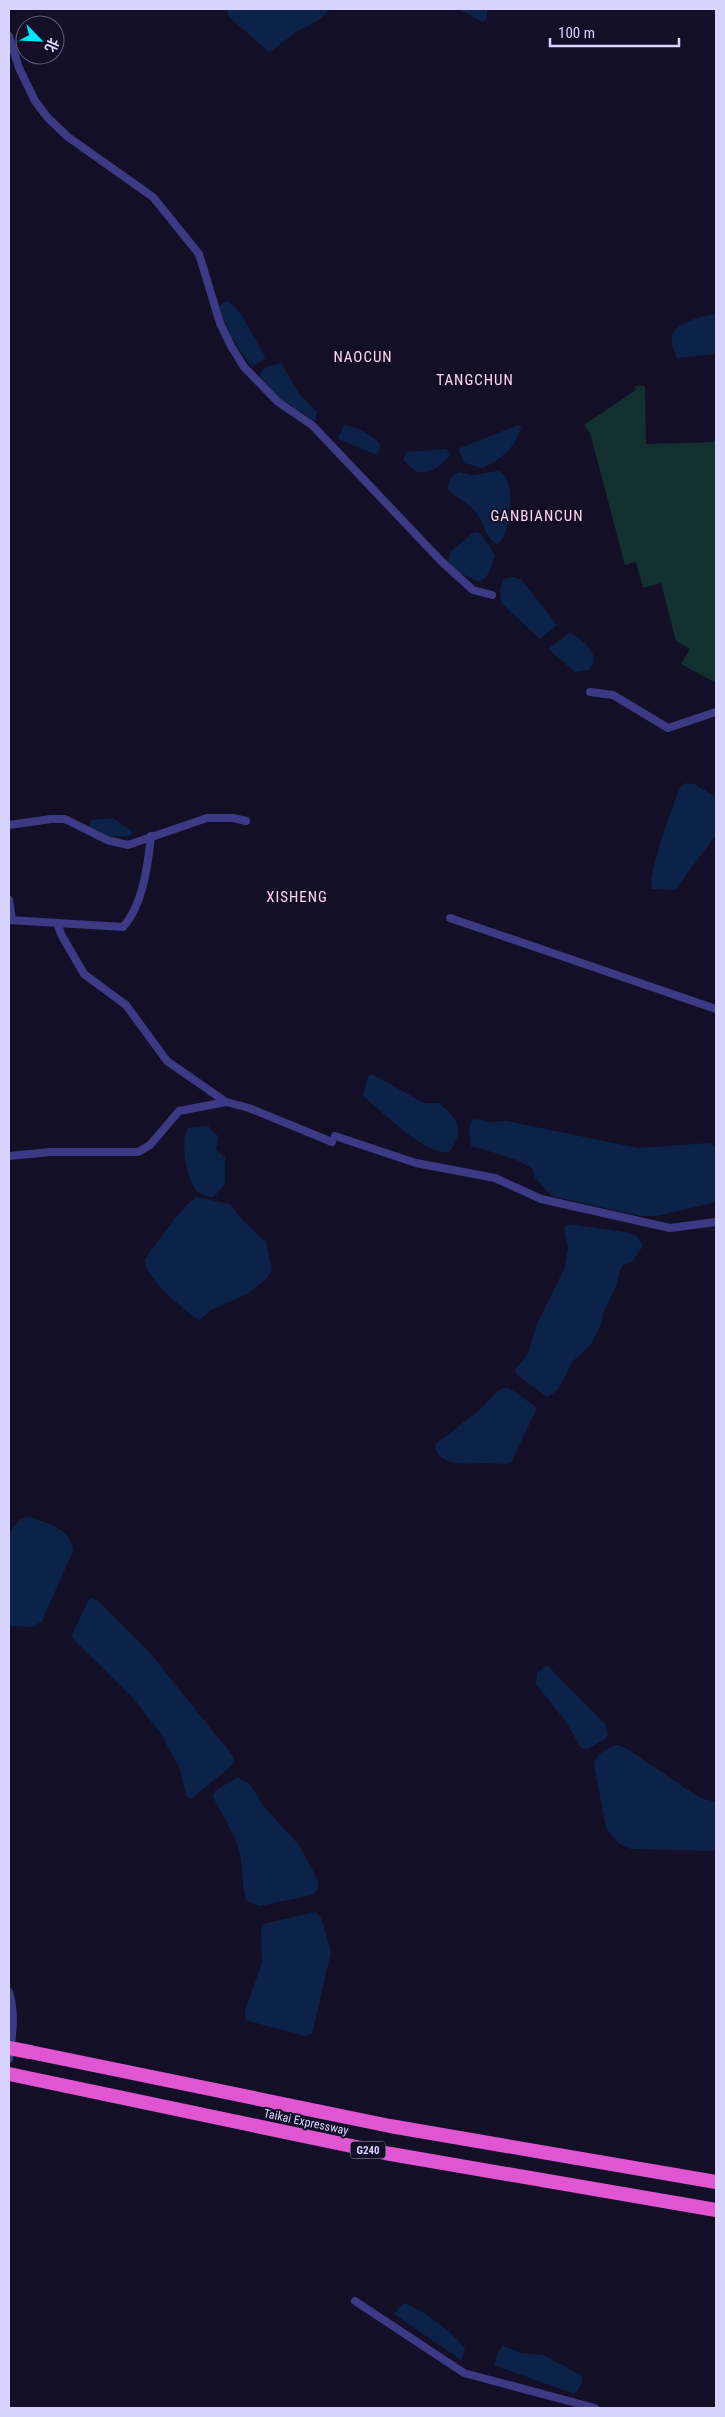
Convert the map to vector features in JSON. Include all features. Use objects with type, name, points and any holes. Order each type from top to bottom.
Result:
[{"type":"highway","name":"Taikai Expressway","points":[[9,2048],[390,2126],[716,2182]]},
{"type":"highway","name":"Taikai Expressway","points":[[16,2076],[394,2155],[716,2210]]},
{"type":"street","points":[[9,36],[35,101],[48,118],[68,137],[153,197],[199,254],[220,323],[244,367],[278,402],[312,425],[442,562],[473,590],[492,595]]},
{"type":"street","points":[[590,692],[602,692],[613,695],[668,728],[716,712]]},
{"type":"street","points":[[9,824],[65,819],[107,840],[128,845],[151,836],[215,817],[246,821]]},
{"type":"street","points":[[9,900],[10,920],[123,927],[141,893],[148,864],[151,836]]},
{"type":"street","points":[[450,918],[716,1009]]},
{"type":"street","points":[[57,924],[84,974],[126,1005],[167,1061],[226,1102],[248,1108],[333,1139],[416,1163],[495,1178],[541,1199],[670,1228],[716,1222]]},
{"type":"street","points":[[9,1156],[51,1152],[138,1152],[150,1145],[179,1111],[226,1102]]},
{"type":"street","points":[[9,1992],[12,2002],[13,2024],[9,2059]]},
{"type":"street","points":[[355,2301],[464,2373],[595,2408]]},
{"type":"green space","points":[[634,386],[645,386],[646,444],[716,442],[716,683],[681,664],[690,649],[676,641],[661,583],[643,588],[636,562],[625,565],[590,433],[584,425],[636,390]]},
{"type":"water","points":[[227,9],[331,9],[317,21],[298,31],[271,51],[268,51],[229,17]]},
{"type":"water","points":[[458,9],[487,9],[487,18],[483,22]]},
{"type":"water","points":[[226,301],[237,309],[266,358],[252,367],[225,323],[219,306]]},
{"type":"water","points":[[716,314],[716,354],[677,358],[672,342],[674,331],[684,323]]},
{"type":"water","points":[[282,364],[300,395],[317,412],[315,421],[278,397],[260,377],[261,371],[268,366]]},
{"type":"water","points":[[344,425],[357,429],[378,441],[380,444],[379,452],[374,454],[338,438]]},
{"type":"water","points":[[518,425],[521,427],[516,440],[507,452],[495,461],[483,468],[464,463],[459,451],[460,448]]},
{"type":"water","points":[[446,449],[451,454],[439,466],[430,471],[415,471],[403,460],[406,452]]},
{"type":"water","points":[[499,471],[505,476],[508,484],[510,508],[506,531],[497,544],[489,537],[475,511],[447,488],[451,478],[458,472],[472,475]]},
{"type":"water","points":[[474,532],[480,533],[495,555],[488,574],[479,582],[458,572],[448,563],[450,552]]},
{"type":"water","points":[[513,577],[522,580],[557,625],[540,639],[502,604],[500,592],[503,579]]},
{"type":"water","points":[[570,632],[590,648],[594,659],[588,670],[575,672],[548,649]]},
{"type":"water","points":[[686,783],[694,784],[716,797],[716,835],[675,890],[652,889],[653,871],[661,841],[679,789]]},
{"type":"water","points":[[113,818],[132,831],[131,836],[107,836],[89,827],[92,820]]},
{"type":"water","points":[[372,1074],[424,1103],[439,1103],[451,1114],[455,1119],[458,1130],[457,1137],[449,1152],[439,1152],[416,1140],[363,1096],[368,1076]]},
{"type":"water","points":[[477,1119],[489,1122],[507,1121],[638,1148],[709,1143],[716,1147],[716,1202],[657,1216],[640,1216],[552,1196],[535,1178],[533,1169],[510,1158],[471,1146],[469,1129],[472,1120]]},
{"type":"water","points":[[208,1126],[218,1136],[216,1150],[225,1157],[225,1185],[213,1197],[201,1194],[194,1187],[184,1151],[185,1134],[188,1128]]},
{"type":"water","points":[[197,1197],[230,1204],[242,1220],[266,1242],[272,1270],[266,1279],[247,1294],[211,1310],[199,1321],[158,1284],[146,1267],[145,1259],[177,1216]]},
{"type":"water","points":[[570,1224],[625,1232],[637,1236],[643,1246],[632,1262],[625,1264],[620,1269],[617,1284],[591,1344],[573,1361],[558,1390],[547,1397],[516,1374],[515,1369],[527,1356],[537,1324],[565,1267],[568,1248],[564,1228]]},
{"type":"water","points":[[509,1388],[536,1407],[511,1463],[458,1464],[445,1460],[440,1456],[435,1449],[436,1444],[483,1407],[496,1392]]},
{"type":"water","points":[[29,1517],[51,1524],[63,1532],[72,1543],[73,1551],[42,1621],[33,1627],[9,1626],[9,1532],[21,1519]]},
{"type":"water","points":[[92,1598],[98,1601],[151,1654],[232,1755],[234,1761],[230,1767],[191,1799],[186,1796],[180,1769],[161,1734],[133,1698],[74,1640],[72,1635],[89,1599]]},
{"type":"water","points":[[547,1665],[605,1724],[608,1734],[605,1739],[587,1749],[581,1748],[566,1722],[536,1684],[537,1673]]},
{"type":"water","points":[[617,1745],[624,1747],[700,1798],[716,1802],[716,1851],[631,1849],[618,1843],[606,1828],[594,1765],[600,1754],[606,1749]]},
{"type":"water","points":[[237,1777],[249,1783],[265,1808],[299,1845],[319,1882],[317,1890],[312,1895],[260,1906],[247,1901],[237,1844],[213,1797],[215,1791]]},
{"type":"water","points":[[315,1912],[321,1917],[331,1952],[312,2034],[305,2036],[245,2020],[245,2010],[262,1963],[261,1929],[263,1924]]},
{"type":"water","points":[[403,2303],[418,2309],[455,2337],[465,2350],[461,2360],[394,2314]]},
{"type":"water","points":[[503,2346],[521,2353],[543,2355],[581,2375],[583,2382],[574,2394],[494,2365],[498,2352]]},
{"type":"district","name":"NAOCUN","points":[[363,357]]},
{"type":"district","name":"TANGCHUN","points":[[475,380]]},
{"type":"district","name":"GANBIANCUN","points":[[537,516]]},
{"type":"district","name":"XISHENG","points":[[297,897]]}]
